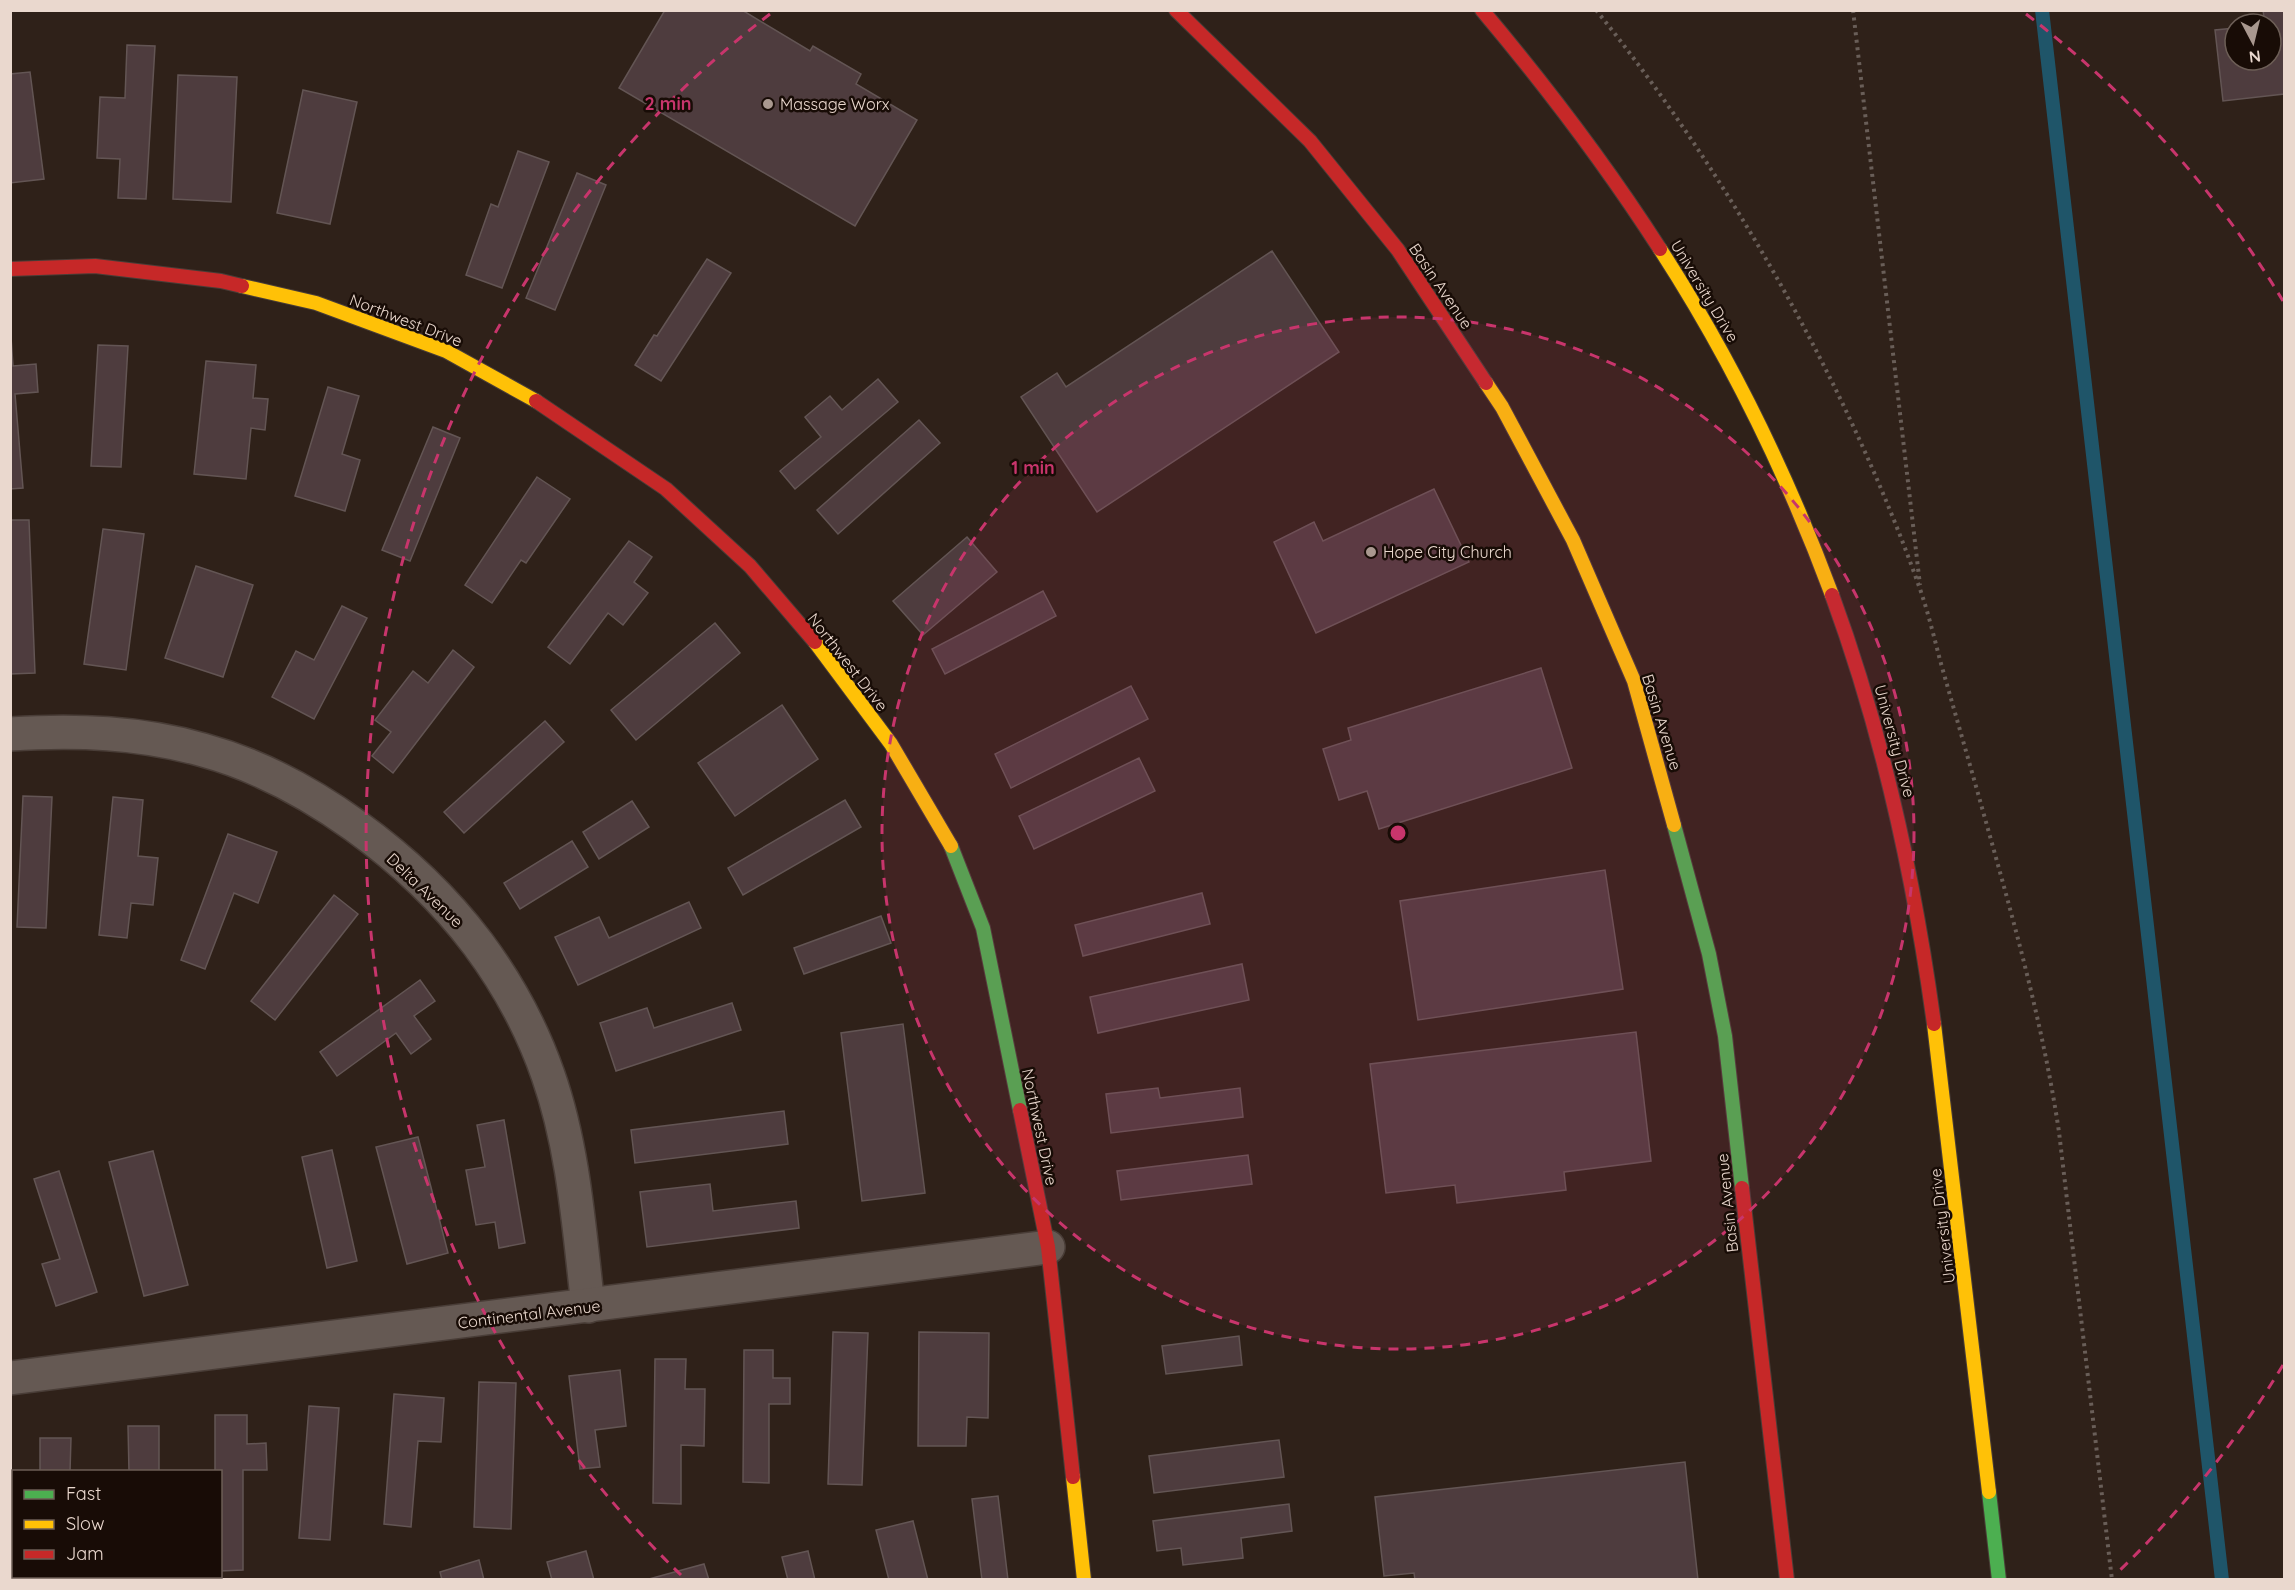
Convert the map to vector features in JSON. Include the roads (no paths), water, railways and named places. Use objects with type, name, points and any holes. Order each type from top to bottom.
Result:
[{"type":"street","name":"Basin Avenue","points":[[1176,10],[1310,141],[1398,250],[1502,407],[1573,540],[1634,681],[1709,954],[1725,1036],[1787,1580]]},
{"type":"street","name":"University Drive","points":[[1482,10],[1545,86],[1594,151],[1647,227],[1697,308],[1740,386],[1763,434],[1817,557],[1850,646],[1889,780],[1909,865],[1928,974],[2000,1580]]},
{"type":"street","name":"Northwest Drive","points":[[10,269],[95,266],[221,281],[316,303],[446,351],[549,408],[666,489],[750,566],[818,646],[891,744],[947,837],[982,928],[1048,1247],[1084,1580]]},
{"type":"street","name":"Delta Avenue","points":[[10,734],[52,731],[103,732],[204,750],[249,766],[333,811],[410,870],[447,907],[478,945],[506,986],[529,1029],[548,1074],[561,1118],[571,1165],[588,1306]]},
{"type":"street","name":"Continental Avenue","points":[[10,1378],[1048,1247]]},
{"type":"waterway","points":[[2042,10],[2222,1580]]},
{"type":"place","name":"Massage Worx","points":[[768,104]]},
{"type":"place","name":"Hope City Church","points":[[1371,552]]}]
